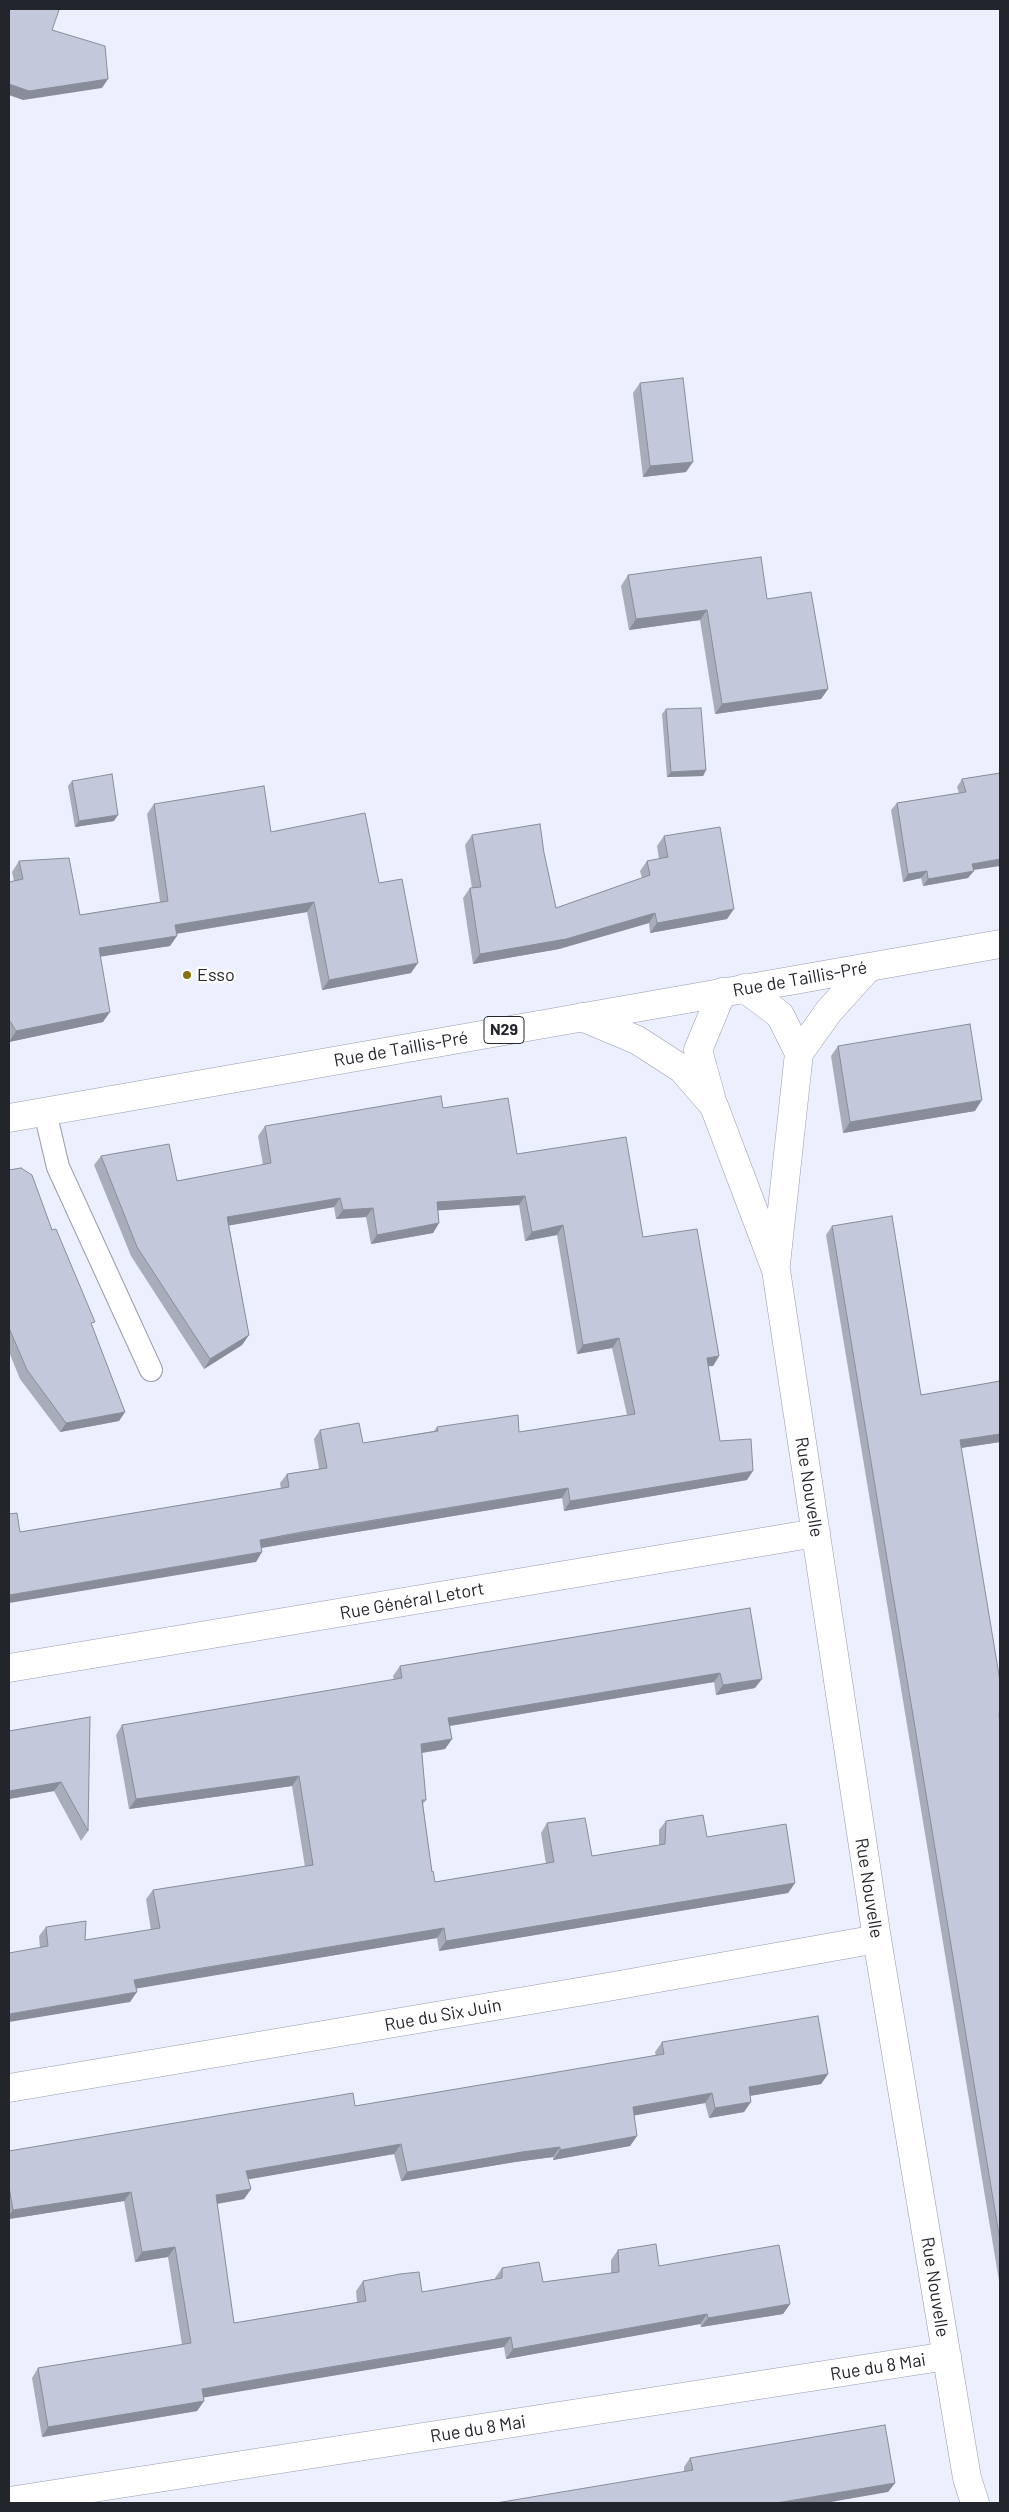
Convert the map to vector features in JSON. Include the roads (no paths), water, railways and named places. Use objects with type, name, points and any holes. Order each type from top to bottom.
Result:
[{"type":"street","name":"Rue de Taillis-Pré","points":[[9,1118],[1000,944]]},
{"type":"street","name":"Rue Nouvelle","points":[[776,1270],[799,1053],[829,1011],[868,968]]},
{"type":"street","name":"Rue Nouvelle","points":[[733,990],[698,1050],[714,1106],[776,1270],[877,1939],[967,2478],[975,2503]]},
{"type":"street","points":[[733,990],[780,1015],[799,1053]]},
{"type":"street","name":"Rue Nouvelle","points":[[582,1016],[637,1040],[682,1069],[714,1106]]},
{"type":"street","name":"Rue Général Letort","points":[[9,1668],[816,1533]]},
{"type":"street","name":"Rue du Six Juin","points":[[9,2088],[598,1989],[877,1939]]},
{"type":"street","name":"Rue du 8 Mai","points":[[9,2501],[947,2356]]},
{"type":"lane","points":[[45,1112],[58,1167],[151,1370]]},
{"type":"place","name":"Esso","points":[[187,975]]}]
